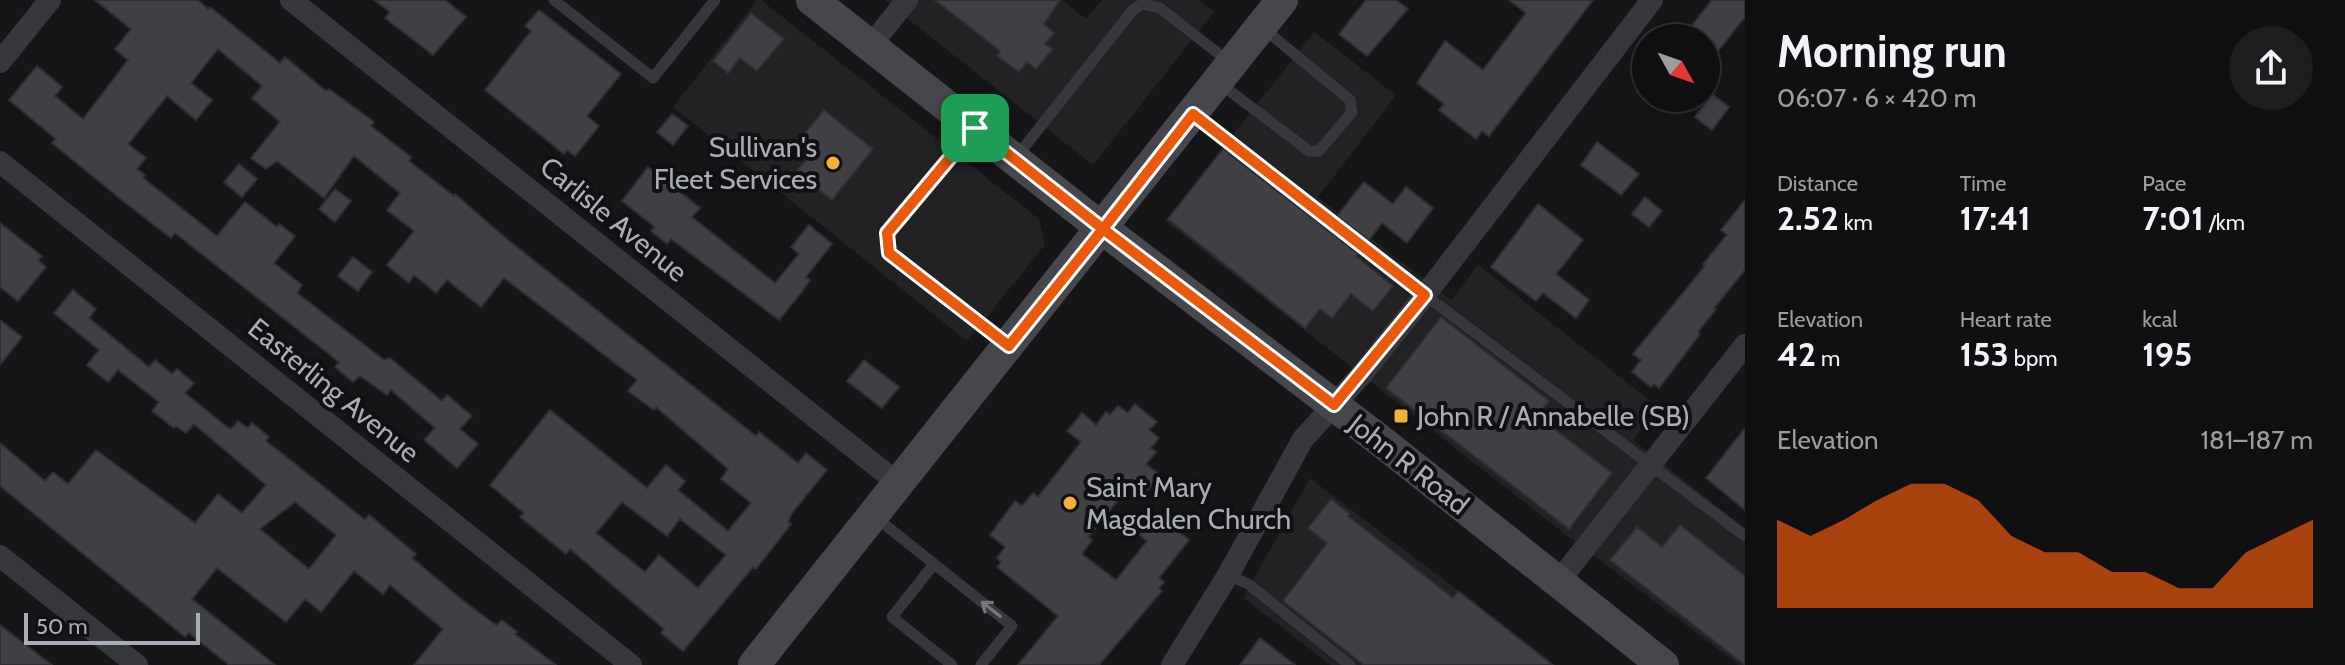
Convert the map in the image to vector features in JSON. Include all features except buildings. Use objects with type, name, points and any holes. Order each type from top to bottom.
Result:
[{"type":"main road","name":"John R Road","points":[[812,0],[1103,229],[1334,405],[1662,665]]},
{"type":"main road","points":[[754,665],[1282,0]]},
{"type":"street","points":[[0,62],[50,0]]},
{"type":"street","name":"Carlisle Avenue","points":[[291,0],[899,484]]},
{"type":"street","points":[[871,45],[907,0]]},
{"type":"street","points":[[1172,665],[1228,575],[1303,439],[1425,295],[1652,0]]},
{"type":"street","name":"Easterling Avenue","points":[[0,162],[631,665]]},
{"type":"street","points":[[1558,582],[1745,345]]},
{"type":"street","points":[[0,556],[137,665]]},
{"type":"lane","points":[[554,0],[653,78],[714,0]]},
{"type":"lane","points":[[1015,159],[1133,10],[1142,4],[1160,8],[1309,151],[1319,151],[1352,112],[1350,100],[1261,27]]},
{"type":"lane","points":[[1193,114],[1425,295],[1745,536]]},
{"type":"lane","points":[[975,128],[887,233],[887,243],[889,253],[1009,346]]},
{"type":"lane","points":[[874,516],[1012,626],[981,665]]},
{"type":"lane","points":[[934,564],[892,617],[952,665]]},
{"type":"lane","points":[[1228,575],[1248,584],[1350,665]]},
{"type":"shaded area","points":[[757,0],[761,0],[1039,219],[1045,245],[967,341],[673,107]]},
{"type":"shaded area","points":[[884,0],[1062,0],[1086,19],[1102,0],[1198,0],[1214,12],[1093,165]]},
{"type":"shaded area","points":[[1314,32],[1396,95],[1318,197],[1451,300],[1478,265],[1658,407],[1633,440],[1745,528],[1745,665],[1739,665],[1565,534],[1165,221]]},
{"type":"shaded area","points":[[1310,478],[1555,665],[1331,665],[1243,598]]},
{"type":"place","name":"Sullivan's Fleet Services","points":[[833,163]]},
{"type":"place","name":"John R / Annabelle (SB)","points":[[1401,416]]},
{"type":"place","name":"Saint Mary Magdalen Church","points":[[1070,503]]},
{"type":"route","points":[[975,128],[887,233],[887,243],[889,253],[1009,346],[1103,229],[1334,405],[1425,295],[1193,114],[1103,229],[975,128]]}]
